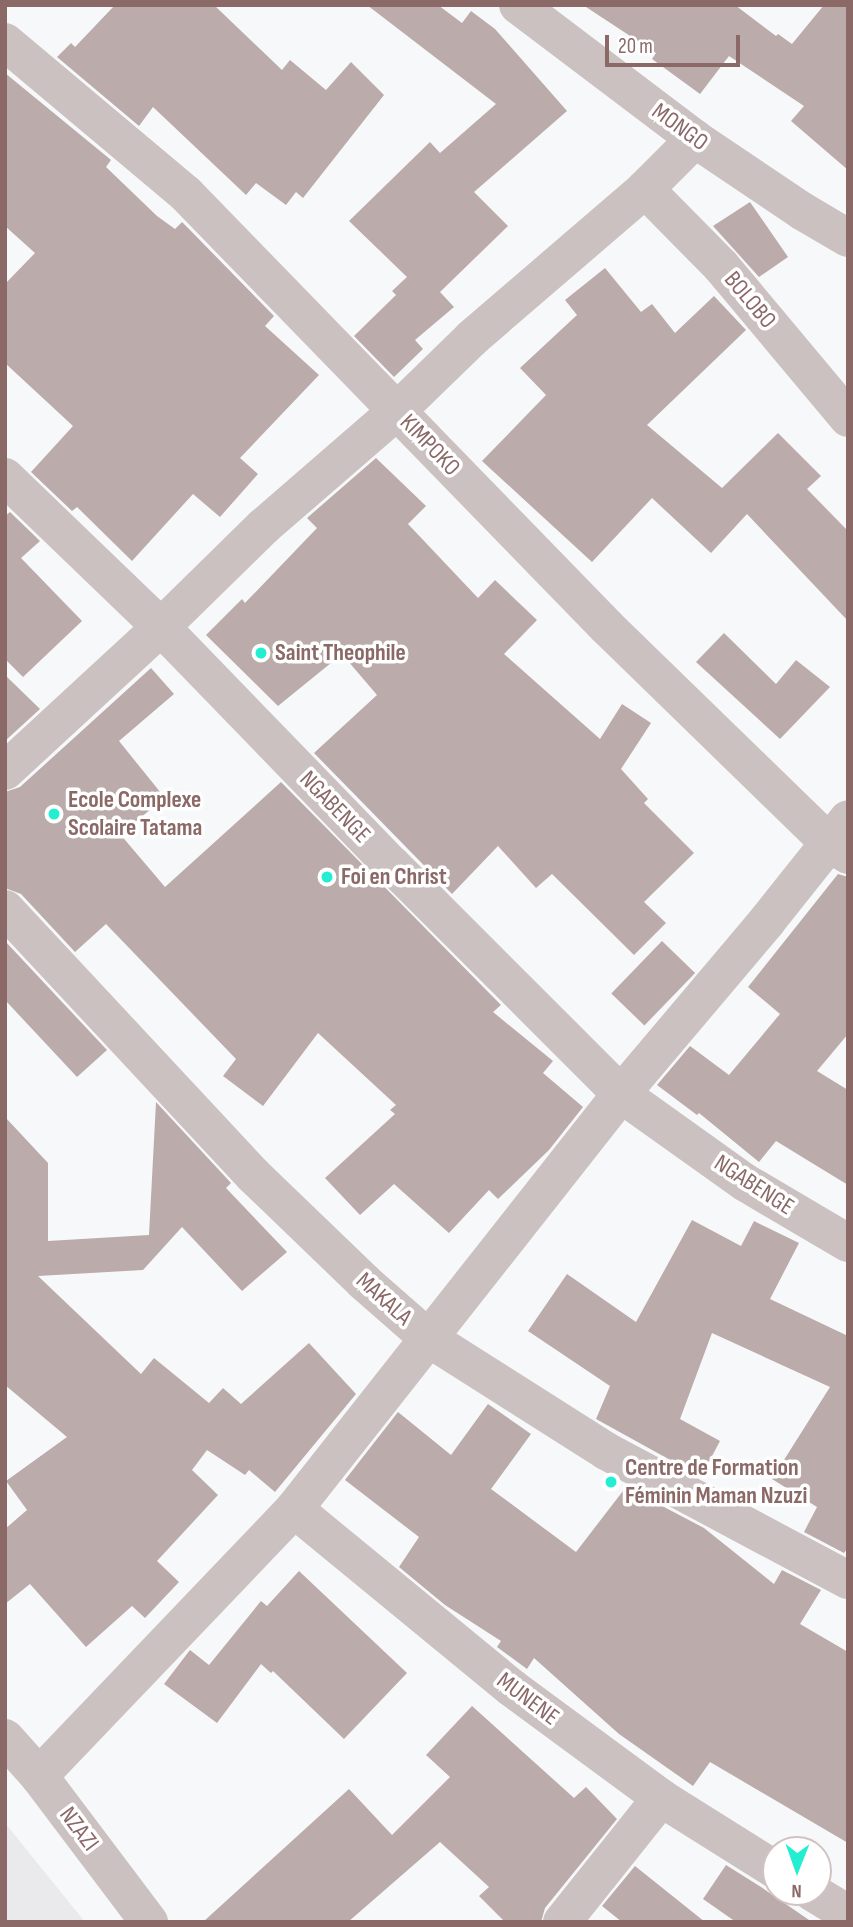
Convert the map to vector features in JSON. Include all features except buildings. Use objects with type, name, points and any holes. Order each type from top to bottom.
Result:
[{"type":"street","name":"MONGO","points":[[519,5],[695,139],[802,211],[848,238]]},
{"type":"street","name":"KIMPOKO","points":[[5,42],[186,194],[607,627],[842,839]]},
{"type":"street","points":[[5,771],[161,627],[263,527],[397,411],[472,338],[645,189],[695,139]]},
{"type":"street","name":"BOLOBO","points":[[645,189],[721,266],[848,418]]},
{"type":"street","name":"NGABENGE","points":[[5,477],[161,627],[392,865],[621,1094],[746,1182],[848,1243]]},
{"type":"street","points":[[38,1776],[294,1509],[621,1094],[842,839]]},
{"type":"street","name":"MAKALA","points":[[5,909],[253,1175],[364,1282],[428,1338],[606,1451],[848,1580]]},
{"type":"street","name":"MUNENE","points":[[294,1509],[502,1680],[661,1798],[762,1861]]},
{"type":"street","name":"NZAZI","points":[[5,1738],[38,1776],[149,1922]]},
{"type":"street","points":[[562,1922],[661,1798]]},
{"type":"street","points":[[831,1906],[847,1918]]},
{"type":"shaded area","points":[[5,1823],[85,1922],[5,1922]]},
{"type":"place","name":"Saint Theophile","points":[[261,653]]},
{"type":"place","name":"Ecole Complexe Scolaire Tatama","points":[[54,814]]},
{"type":"place","name":"Foi en Christ","points":[[327,877]]},
{"type":"place","name":"Centre de Formation Féminin Maman Nzuzi","points":[[611,1482]]}]
